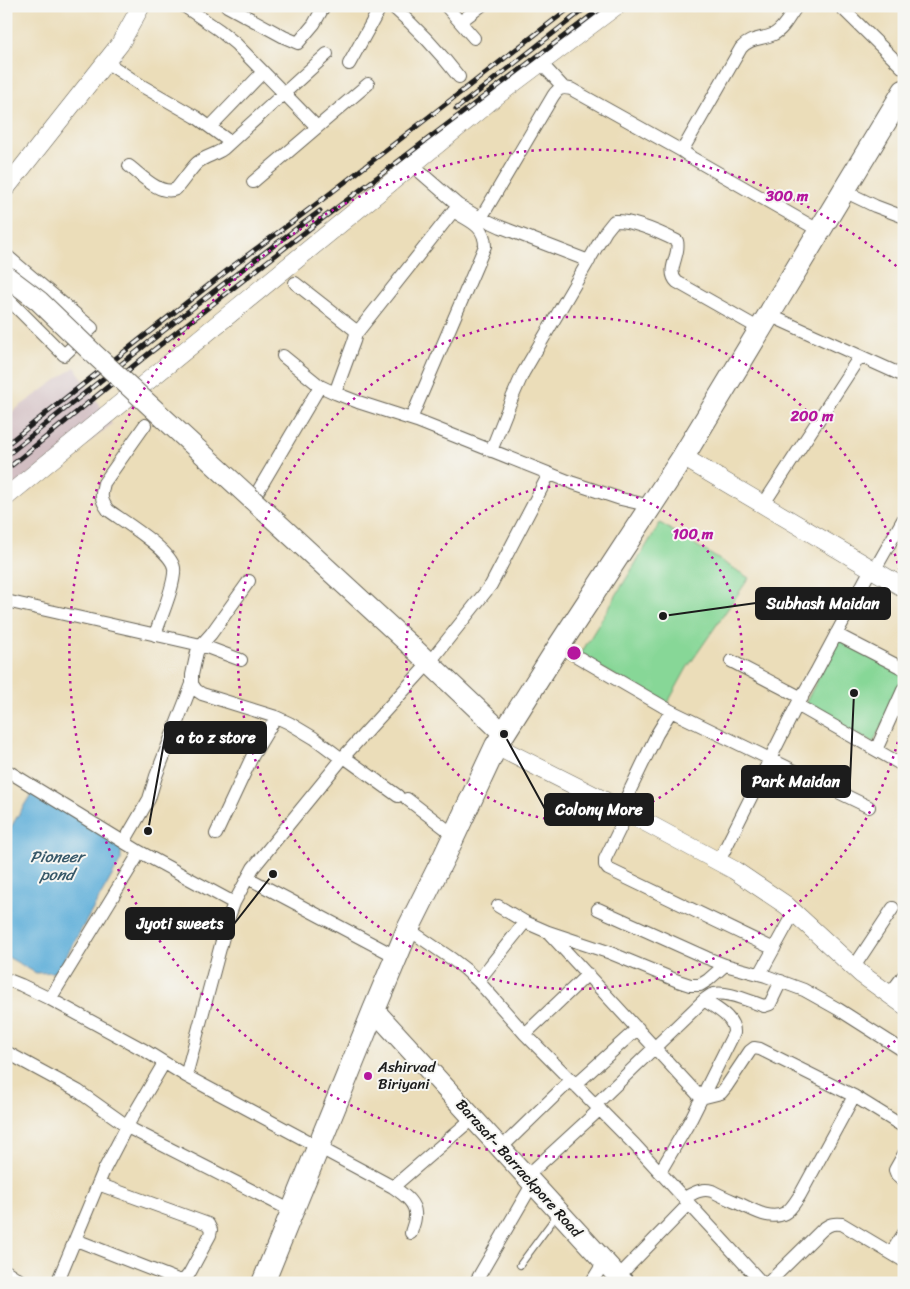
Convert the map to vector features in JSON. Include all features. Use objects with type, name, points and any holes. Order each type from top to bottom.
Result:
[{"type":"highway","points":[[263,1283],[408,929],[500,740],[683,457],[904,91]]},
{"type":"main road","points":[[6,276],[39,301],[429,662],[500,740]]},
{"type":"main road","name":"Barasat- Barrackpore Road","points":[[374,1010],[621,1280]]},
{"type":"street","points":[[184,6],[230,39],[317,127]]},
{"type":"street","points":[[228,6],[298,43],[314,24],[324,6]]},
{"type":"street","points":[[349,64],[381,6]]},
{"type":"street","points":[[392,6],[440,53],[459,77]]},
{"type":"street","points":[[446,6],[474,38]]},
{"type":"street","points":[[460,22],[481,6]]},
{"type":"street","points":[[6,496],[499,94],[616,6]]},
{"type":"street","points":[[682,150],[741,48],[749,41],[773,34],[779,30],[797,6]]},
{"type":"street","points":[[840,6],[904,69]]},
{"type":"street","points":[[6,188],[120,44],[138,8]]},
{"type":"street","points":[[129,166],[159,188],[166,191],[176,189],[198,163],[210,155],[218,153],[326,54]]},
{"type":"street","points":[[106,62],[142,86],[196,117],[230,142]]},
{"type":"street","points":[[540,63],[564,88]]},
{"type":"street","points":[[210,127],[263,72]]},
{"type":"street","points":[[253,182],[368,84]]},
{"type":"street","points":[[481,218],[556,90],[564,88],[571,89],[682,150],[692,158],[820,230]]},
{"type":"street","points":[[411,419],[485,246],[483,231],[456,208],[412,165]]},
{"type":"street","points":[[844,191],[904,217]]},
{"type":"street","points":[[456,208],[589,261]]},
{"type":"street","points":[[335,393],[356,334],[456,208]]},
{"type":"street","points":[[491,452],[524,372],[606,231],[614,221],[630,222],[677,242],[678,246],[672,274],[677,282],[765,322],[860,356],[904,376]]},
{"type":"street","points":[[6,255],[92,328],[64,355],[6,297]]},
{"type":"street","points":[[295,283],[350,325],[356,334]]},
{"type":"street","points":[[282,356],[320,386],[335,393],[411,419],[573,484],[651,506]]},
{"type":"street","points":[[763,505],[860,356]]},
{"type":"street","points":[[258,491],[320,386]]},
{"type":"street","points":[[145,425],[104,483],[102,503],[108,510],[161,548],[174,566],[172,584],[154,635]]},
{"type":"street","points":[[683,457],[904,588]]},
{"type":"street","points":[[186,1076],[227,922],[234,903],[253,868],[343,758],[429,662],[491,585],[549,474]]},
{"type":"street","points":[[719,862],[799,701],[904,518]]},
{"type":"street","points":[[124,842],[149,799],[192,684],[197,652],[250,581]]},
{"type":"street","points":[[6,601],[201,645],[241,660]]},
{"type":"street","points":[[836,634],[904,669]]},
{"type":"street","points":[[560,646],[671,711],[869,808]]},
{"type":"street","points":[[731,661],[904,766]]},
{"type":"street","points":[[192,684],[202,694],[276,717],[302,730],[403,797],[454,835]]},
{"type":"street","points":[[876,750],[904,688]]},
{"type":"street","points":[[671,711],[657,734],[605,859],[605,865],[608,870],[774,949]]},
{"type":"street","points":[[216,834],[252,757],[276,717]]},
{"type":"street","points":[[500,740],[734,870],[786,905],[854,967],[904,1005]]},
{"type":"street","points":[[6,770],[140,852],[234,903]]},
{"type":"street","points":[[50,999],[140,852]]},
{"type":"street","points":[[248,878],[397,957]]},
{"type":"street","points":[[498,906],[525,922],[548,932],[608,952],[678,981],[700,985],[725,965]]},
{"type":"street","points":[[854,967],[893,908]]},
{"type":"street","points":[[598,909],[664,940],[725,965],[760,974],[804,990],[904,1050]]},
{"type":"street","points":[[760,974],[794,912]]},
{"type":"street","points":[[478,981],[525,922]]},
{"type":"street","points":[[408,929],[452,959],[478,981],[525,1034],[635,1145],[762,1283]]},
{"type":"street","points":[[548,932],[701,1098]]},
{"type":"street","points":[[525,1034],[588,974]]},
{"type":"street","points":[[889,995],[904,974]]},
{"type":"street","points":[[6,979],[50,999],[144,1050],[186,1076],[393,1187],[404,1194],[414,1206],[416,1215],[411,1233]]},
{"type":"street","points":[[475,1283],[530,1180],[654,1047],[711,995],[723,994],[764,1006],[770,1004],[781,981]]},
{"type":"street","points":[[660,1172],[682,1135],[734,1033],[735,1026],[730,1020],[704,1000]]},
{"type":"street","points":[[500,1148],[573,1082],[638,1028]]},
{"type":"street","points":[[701,1098],[721,1093],[754,1048],[767,1051],[854,1096],[904,1128]]},
{"type":"street","points":[[6,1052],[78,1091],[127,1126],[292,1211]]},
{"type":"street","points":[[58,1283],[98,1184],[127,1126],[164,1063]]},
{"type":"street","points":[[621,1280],[698,1191],[712,1192],[759,1213],[776,1216],[785,1213],[800,1195],[854,1096]]},
{"type":"street","points":[[393,1187],[473,1118]]},
{"type":"street","points":[[904,1154],[895,1170],[897,1175],[904,1181]]},
{"type":"street","points":[[76,1240],[178,1280],[184,1280],[210,1235],[211,1230],[208,1224],[98,1184]]},
{"type":"street","points":[[768,1283],[829,1224],[842,1224],[904,1261]]},
{"type":"street","points":[[890,1253],[904,1233]]},
{"type":"street","points":[[591,1283],[604,1262]]},
{"type":"street","points":[[6,1271],[22,1282]]},
{"type":"lane","points":[[520,1265],[559,1212]]},
{"type":"shaded area","points":[[75,367],[112,424],[6,509],[6,416]]},
{"type":"green space","points":[[660,523],[749,578],[687,668],[666,706],[580,655]]},
{"type":"green space","points":[[838,639],[904,672],[904,679],[873,743],[804,706]]},
{"type":"water","name":"Pioneer pond","points":[[33,791],[117,842],[121,850],[121,860],[57,972],[36,973],[6,956],[6,835]]},
{"type":"railway","points":[[6,445],[233,266],[323,199],[572,6]]},
{"type":"railway","points":[[456,109],[588,6]]},
{"type":"railway","points":[[12,465],[142,359],[318,222],[604,6]]},
{"type":"railway","points":[[6,456],[201,301],[320,211]]},
{"type":"place","name":"Subhash Maidan","points":[[663,616]]},
{"type":"place","name":"Park Maidan","points":[[854,693]]},
{"type":"place","name":"Colony More","points":[[504,734]]},
{"type":"place","name":"a to z store","points":[[148,831]]},
{"type":"place","name":"Jyoti sweets","points":[[273,874]]},
{"type":"place","name":"Ashirvad Biriyani","points":[[368,1076]]}]
